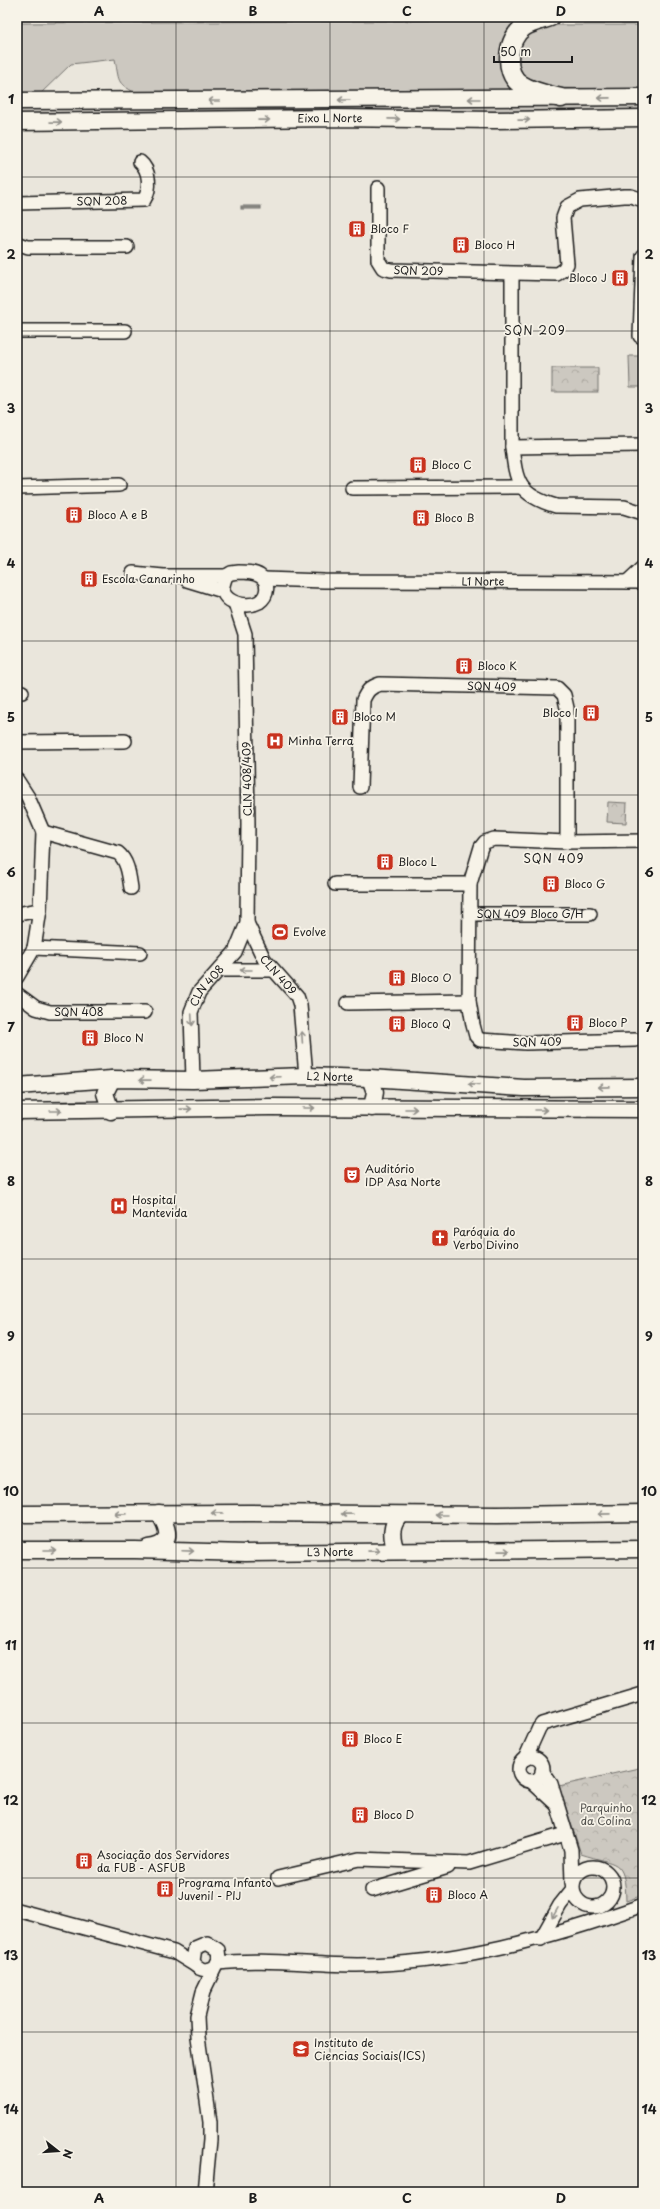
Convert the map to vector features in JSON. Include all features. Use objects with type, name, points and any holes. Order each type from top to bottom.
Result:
[{"type":"highway","points":[[550,17],[523,27],[515,37],[510,50],[509,61],[513,76],[520,84],[531,90],[561,98]]},
{"type":"main road","name":"Eixo L Norte","points":[[17,101],[643,97]]},
{"type":"main road","name":"Eixo L Norte","points":[[17,122],[334,118],[494,120],[643,118]]},
{"type":"main road","name":"L2 Norte","points":[[17,1086],[112,1079],[193,1080],[306,1076],[370,1078],[524,1088],[643,1087]]},
{"type":"main road","points":[[370,1078],[376,1092],[372,1108]]},
{"type":"main road","points":[[111,1111],[105,1093],[112,1079]]},
{"type":"main road","points":[[17,1111],[270,1108],[643,1109]]},
{"type":"main road","points":[[17,1514],[400,1515],[643,1513]]},
{"type":"main road","points":[[135,1550],[164,1544],[167,1531],[159,1514]]},
{"type":"main road","points":[[396,1551],[392,1537],[392,1526],[400,1515]]},
{"type":"main road","name":"L3 Norte","points":[[17,1550],[135,1550],[246,1553],[643,1549]]},
{"type":"street","name":"SQN 208","points":[[17,202],[144,200],[147,196],[149,174],[145,166],[140,162]]},
{"type":"street","name":"SQN 209","points":[[378,188],[377,252],[379,264],[383,268],[391,270],[557,274],[564,269],[568,256],[564,218],[567,206],[573,202],[631,196],[643,200]]},
{"type":"street","points":[[17,243],[28,247],[127,247]]},
{"type":"street","points":[[640,336],[643,256]]},
{"type":"street","points":[[512,274],[512,447],[515,473],[521,487]]},
{"type":"street","points":[[17,331],[125,331]]},
{"type":"street","points":[[512,447],[643,445]]},
{"type":"street","points":[[17,488],[119,485]]},
{"type":"street","points":[[352,488],[521,487],[547,504],[556,506],[624,507],[643,513]]},
{"type":"street","points":[[627,582],[643,567]]},
{"type":"street","points":[[133,573],[175,576],[226,576],[231,573],[248,572],[255,574],[265,584],[263,598],[254,604],[235,603],[226,597],[224,591],[226,576]]},
{"type":"street","points":[[175,576],[224,591]]},
{"type":"street","name":"L1 Norte","points":[[265,584],[324,581],[643,582]]},
{"type":"street","name":"CLN 408/409","points":[[235,603],[245,634],[248,824],[247,923]]},
{"type":"street","name":"CLN 408/409","points":[[245,634],[254,604]]},
{"type":"street","name":"SQN 409","points":[[360,787],[363,700],[367,691],[372,686],[380,684],[557,688],[564,695],[567,708],[567,842]]},
{"type":"street","points":[[17,742],[124,741]]},
{"type":"street","points":[[17,780],[28,797],[43,832],[40,910],[34,948],[17,977]]},
{"type":"street","points":[[43,832],[118,853],[124,860],[129,872],[131,888]]},
{"type":"street","name":"SQN 409","points":[[635,1040],[486,1042],[476,1036],[470,1001],[470,884],[477,855],[485,842],[494,839],[567,842],[643,840]]},
{"type":"street","points":[[335,884],[470,884]]},
{"type":"street","points":[[17,914],[40,910]]},
{"type":"street","name":"SQN 409 Bloco G/H","points":[[470,914],[590,914]]},
{"type":"street","name":"CLN 408","points":[[193,1080],[191,1012],[193,1003],[202,988],[235,952],[247,923]]},
{"type":"street","name":"CLN 409","points":[[247,923],[256,947],[273,970],[297,996],[300,1005],[306,1076]]},
{"type":"street","points":[[34,948],[140,953]]},
{"type":"street","points":[[220,970],[273,970]]},
{"type":"street","name":"SQN 408","points":[[17,994],[36,1008],[50,1012],[145,1012]]},
{"type":"street","points":[[348,1004],[470,1001]]},
{"type":"street","points":[[558,1805],[531,1781],[524,1779],[519,1773],[519,1765],[525,1759],[539,1728],[548,1722],[643,1694]]},
{"type":"street","points":[[531,1781],[538,1778],[542,1768],[539,1728]]},
{"type":"street","points":[[525,1759],[536,1759],[548,1778],[558,1805],[565,1834],[571,1850],[572,1887],[579,1902],[591,1907],[604,1904],[612,1893],[612,1880],[605,1870],[593,1866],[571,1850]]},
{"type":"street","points":[[372,1890],[457,1864],[480,1861],[565,1834]]},
{"type":"street","points":[[278,1878],[359,1859],[457,1864]]},
{"type":"street","points":[[540,1938],[572,1887],[580,1870],[593,1866]]},
{"type":"street","points":[[609,1898],[622,1912]]},
{"type":"street","points":[[17,1910],[174,1952],[196,1966],[207,1970],[217,1960],[331,1965],[378,1964],[470,1954],[540,1938],[643,1905]]},
{"type":"street","points":[[174,1952],[195,1948],[207,1943],[217,1960]]},
{"type":"street","points":[[195,1948],[192,1956],[203,1992]]},
{"type":"street","points":[[205,2192],[210,2140],[208,2104],[198,2037],[197,2016],[203,1992],[217,1960]]},
{"type":"green space","points":[[525,20],[512,32],[522,91],[140,96],[120,82],[115,59],[71,64],[39,95],[17,96],[17,23]]},
{"type":"green space","points":[[548,25],[643,25],[643,89],[542,88],[533,83],[521,73],[518,67],[517,61],[520,45],[524,36]]},
{"type":"green space","points":[[643,105],[643,112],[17,115],[17,107]]},
{"type":"green space","points":[[629,356],[643,356],[643,387],[630,387]]},
{"type":"green space","points":[[552,368],[598,368],[598,392],[552,392]]},
{"type":"green space","points":[[608,802],[627,803],[626,823],[607,822]]},
{"type":"green space","name":"Parquinho da Colina","points":[[643,1767],[643,1895],[626,1901],[624,1877],[621,1870],[611,1863],[581,1854],[559,1786]]},
{"type":"shaded area","points":[[241,206],[261,206],[261,209],[241,209]]},
{"type":"place","name":"Bloco F","points":[[357,229]]},
{"type":"place","name":"Bloco H","points":[[461,245]]},
{"type":"place","name":"Bloco J","points":[[620,278]]},
{"type":"place","name":"Bloco C","points":[[418,465]]},
{"type":"place","name":"Bloco A e B","points":[[74,515]]},
{"type":"place","name":"Bloco B","points":[[421,518]]},
{"type":"place","name":"Escola Canarinho","points":[[89,579]]},
{"type":"place","name":"Bloco K","points":[[464,666]]},
{"type":"place","name":"Bloco I","points":[[591,713]]},
{"type":"place","name":"Bloco M","points":[[340,717]]},
{"type":"place","name":"Minha Terra","points":[[275,741]]},
{"type":"place","name":"Bloco L","points":[[385,862]]},
{"type":"place","name":"Bloco G","points":[[551,884]]},
{"type":"place","name":"Evolve","points":[[280,932]]},
{"type":"place","name":"Bloco O","points":[[397,978]]},
{"type":"place","name":"Bloco P","points":[[575,1023]]},
{"type":"place","name":"Bloco Q","points":[[397,1024]]},
{"type":"place","name":"Bloco N","points":[[90,1038]]},
{"type":"place","name":"Auditório IDP Asa Norte","points":[[352,1175]]},
{"type":"place","name":"Hospital Mantevida","points":[[119,1206]]},
{"type":"place","name":"Paróquia do Verbo Divino","points":[[440,1238]]},
{"type":"place","name":"Bloco E","points":[[350,1739]]},
{"type":"place","name":"Bloco D","points":[[360,1815]]},
{"type":"place","name":"Asociação dos Servidores da FUB - ASFUB","points":[[84,1861]]},
{"type":"place","name":"Programa Infanto Juvenil - PIJ","points":[[165,1889]]},
{"type":"place","name":"Bloco A","points":[[434,1895]]},
{"type":"place","name":"Instituto de Ciencias Sociais(ICS)","points":[[301,2049]]},
{"type":"district","name":"SQN 209","points":[[535,331]]},
{"type":"district","name":"SQN 409","points":[[554,859]]}]
